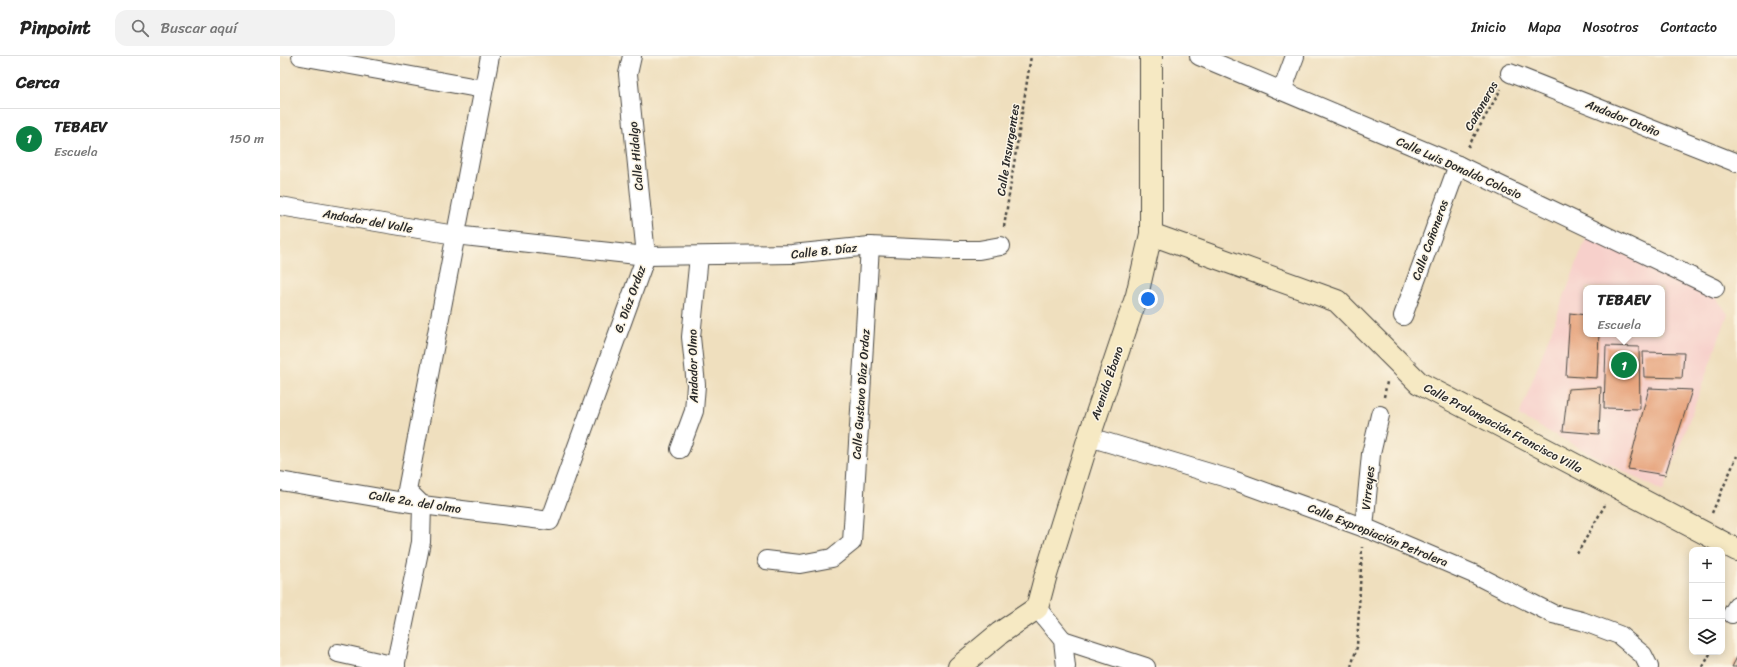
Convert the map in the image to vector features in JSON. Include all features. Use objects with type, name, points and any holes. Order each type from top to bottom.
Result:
[{"type":"main road","name":"Avenida Ébano","points":[[1038,608],[1045,578],[1089,437],[1137,295],[1151,234],[1151,56]]},
{"type":"main road","name":"Calle Prolongación Francisco Villa","points":[[1151,234],[1337,301],[1392,358],[1419,383],[1737,550]]},
{"type":"main road","points":[[959,667],[1000,633],[1038,608]]},
{"type":"street","points":[[338,653],[396,666],[422,542],[422,504],[407,490],[490,56]]},
{"type":"street","name":"Calle Hidalgo","points":[[632,56],[628,74],[646,256]]},
{"type":"street","name":"Calle Luis Donaldo Colosio","points":[[1199,56],[1458,165],[1716,288]]},
{"type":"street","points":[[1282,91],[1295,56]]},
{"type":"street","points":[[308,57],[483,89]]},
{"type":"street","name":"Andador Otoño","points":[[1510,73],[1737,163]]},
{"type":"street","name":"Calle Cañoneros","points":[[1403,316],[1458,165]]},
{"type":"street","name":"Andador del Valle","points":[[280,206],[455,236]]},
{"type":"street","name":"G. Díaz Ordaz","points":[[455,236],[646,256],[550,521]]},
{"type":"street","name":"Calle B. Díaz","points":[[646,256],[792,254],[870,246],[973,250],[1002,246]]},
{"type":"street","name":"Calle Gustavo Díaz Ordaz","points":[[766,560],[800,564],[832,558],[852,542],[870,246]]},
{"type":"street","name":"Andador Olmo","points":[[680,449],[694,411],[696,385],[691,337],[700,256]]},
{"type":"street","name":"Virreyes","points":[[1364,528],[1371,454],[1380,415]]},
{"type":"street","name":"Calle Expropiación Petrolera","points":[[1089,437],[1230,479],[1364,528],[1476,575],[1553,614],[1582,621],[1619,635],[1643,655],[1649,667]]},
{"type":"street","name":"Calle 2a. del olmo","points":[[280,481],[422,504],[550,521]]},
{"type":"street","points":[[1038,608],[1063,640],[1066,667]]},
{"type":"street","points":[[1063,640],[1146,667]]},
{"type":"path","name":"Calle Insurgentes","points":[[1002,246],[1031,56]]},
{"type":"path","name":"Cañoneros","points":[[1458,165],[1510,73]]},
{"type":"path","points":[[1380,415],[1392,358]]},
{"type":"path","points":[[1703,533],[1737,456]]},
{"type":"path","points":[[1577,554],[1615,487]]},
{"type":"path","name":"Virreyes","points":[[1351,667],[1357,647],[1361,558],[1364,528]]},
{"type":"path","points":[[1703,667],[1709,655]]},
{"type":"shaded area","points":[[1587,236],[1715,296],[1728,314],[1663,492],[1519,416]]},
{"type":"building","points":[[1570,313],[1583,315],[1583,337],[1599,337],[1597,378],[1566,376]]},
{"type":"building","points":[[1606,346],[1639,347],[1640,409],[1604,408]]},
{"type":"building","points":[[1643,352],[1684,353],[1682,378],[1644,377]]},
{"type":"building","points":[[1601,387],[1599,434],[1563,431],[1568,389]]},
{"type":"building","points":[[1649,388],[1692,390],[1665,475],[1628,469]]},
{"type":"building","points":[[1737,657],[1737,667],[1732,667]]},
{"type":"place","name":"TEBAEV","points":[[1624,365]]}]
